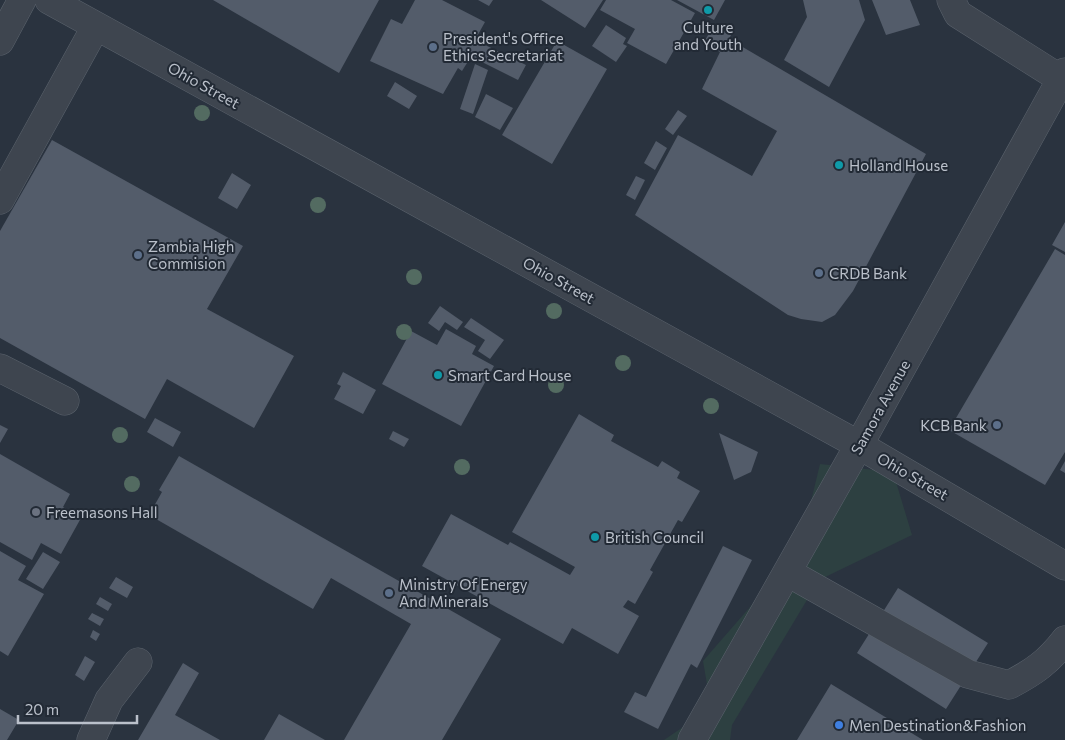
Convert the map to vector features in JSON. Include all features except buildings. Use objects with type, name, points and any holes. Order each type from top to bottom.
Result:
[{"type":"street","points":[[0,41],[22,0]]},
{"type":"street","name":"Ohio Street","points":[[49,0],[859,445],[1065,566]]},
{"type":"street","points":[[951,0],[958,14],[1063,76]]},
{"type":"street","points":[[0,200],[96,26]]},
{"type":"street","name":"Samora Avenue","points":[[692,740],[859,445],[1063,76]]},
{"type":"street","points":[[0,368],[66,401]]},
{"type":"street","points":[[787,572],[968,674],[1009,685],[1029,675],[1049,660],[1065,640]]},
{"type":"street","points":[[91,740],[109,700],[138,662]]},
{"type":"shaded area","points":[[820,464],[893,472],[912,535],[819,580],[732,725],[730,740],[664,740],[711,708],[703,661],[799,551]]},
{"type":"place","name":"Culture and Youth","points":[[708,10]]},
{"type":"place","name":"President's Office Ethics Secretariat","points":[[433,47]]},
{"type":"place","name":"Holland House","points":[[839,165]]},
{"type":"place","name":"Zambia High Commision","points":[[138,255]]},
{"type":"place","name":"CRDB Bank","points":[[819,273]]},
{"type":"place","name":"Smart Card House","points":[[438,375]]},
{"type":"place","name":"KCB Bank","points":[[997,425]]},
{"type":"place","name":"Freemasons Hall","points":[[36,512]]},
{"type":"place","name":"British Council","points":[[595,537]]},
{"type":"place","name":"Ministry Of Energy And Minerals","points":[[389,593]]},
{"type":"place","name":"Men Destination&Fashion","points":[[839,725]]}]
